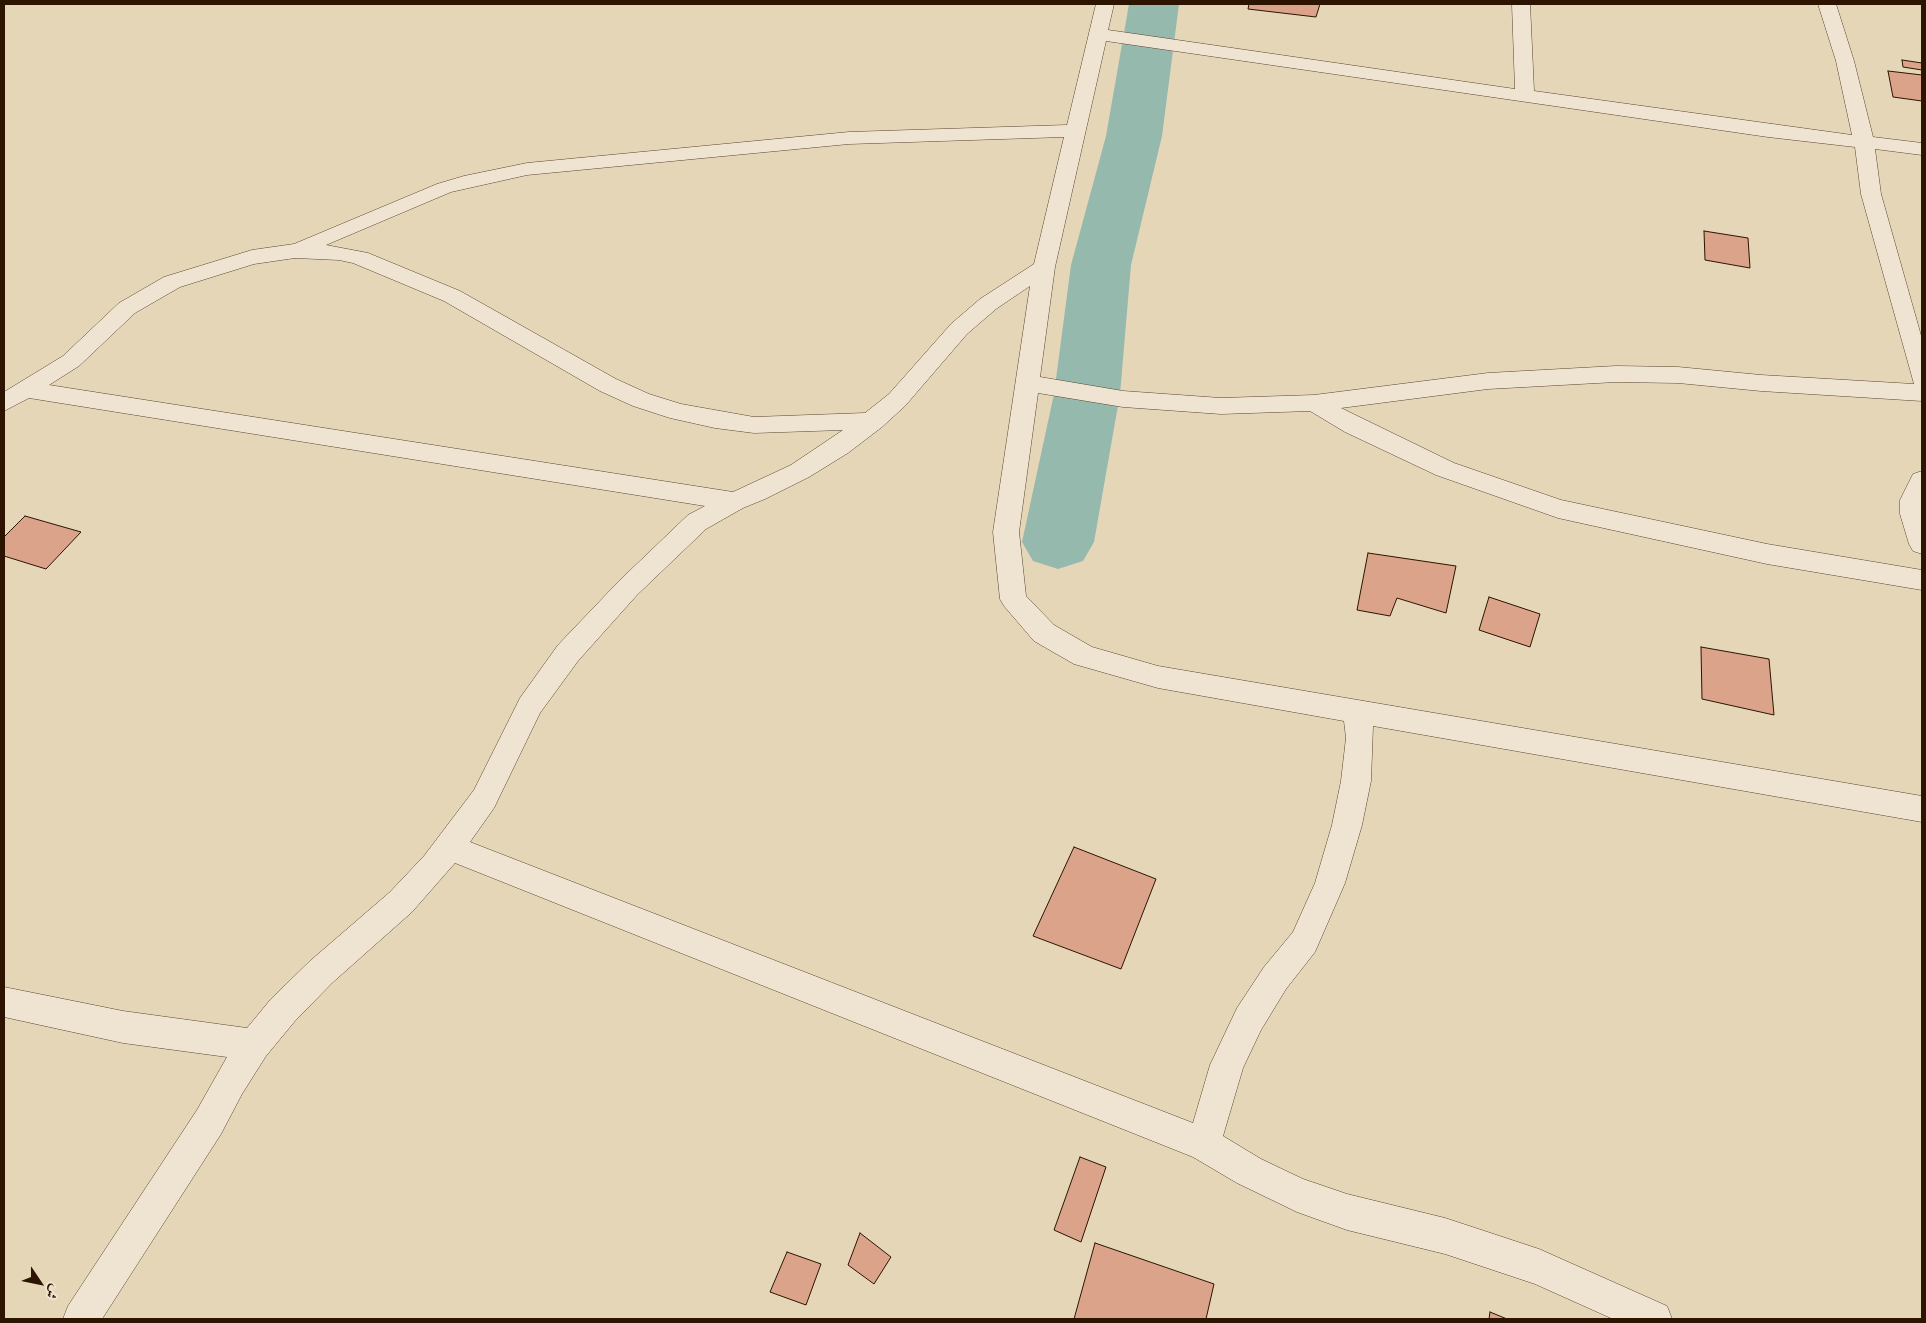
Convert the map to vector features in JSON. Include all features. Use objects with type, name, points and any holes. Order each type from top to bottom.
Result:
[{"type":"street","points":[[1105,4],[1044,267],[1006,532],[1013,599],[1044,633],[1084,656],[1158,677],[1922,809]]},
{"type":"street","points":[[1521,4],[1525,96]]},
{"type":"street","points":[[1827,4],[1844,61],[1864,143],[1871,194],[1922,379]]},
{"type":"street","points":[[1098,34],[1525,96],[1864,143],[1922,149]]},
{"type":"street","points":[[295,251],[444,188],[471,180],[527,169],[848,138],[1076,131]]},
{"type":"street","points":[[4,403],[71,361],[109,323],[148,294],[172,282],[210,268],[252,257],[295,251],[339,253],[360,258],[452,296],[608,385],[641,400],[678,412],[715,420],[754,425],[874,421]]},
{"type":"street","points":[[81,1319],[209,1122],[230,1082],[254,1045],[295,997],[401,902],[449,847],[484,799],[530,706],[568,653],[628,588],[684,535],[713,512],[800,471],[839,447],[874,421],[918,379],[959,329],[988,304],[1044,267]]},
{"type":"street","points":[[1027,383],[1123,399],[1172,404],[1268,406],[1314,403],[1488,381],[1616,374],[1678,375],[1844,390],[1922,393]]},
{"type":"street","points":[[27,390],[734,501]]},
{"type":"street","points":[[1314,403],[1354,426],[1445,469],[1558,510],[1768,554],[1922,580]]},
{"type":"street","points":[[1922,480],[1913,500],[1913,514],[1922,544]]},
{"type":"street","points":[[1204,1144],[1227,1065],[1249,1019],[1275,978],[1304,942],[1330,883],[1347,825],[1356,781],[1360,738],[1358,713]]},
{"type":"street","points":[[449,847],[1204,1144],[1249,1171],[1297,1194],[1347,1212],[1395,1226],[1445,1236],[1539,1267],[1654,1319]]},
{"type":"street","points":[[4,1002],[123,1027],[254,1045]]},
{"type":"building","points":[[1249,4],[1320,4],[1316,17],[1248,9]]},
{"type":"building","points":[[1902,60],[1922,63],[1922,70],[1903,67]]},
{"type":"building","points":[[1888,71],[1922,75],[1922,101],[1893,97]]},
{"type":"building","points":[[1704,231],[1748,238],[1750,268],[1705,260]]},
{"type":"building","points":[[25,516],[81,532],[46,569],[4,556],[4,537]]},
{"type":"building","points":[[1368,553],[1456,566],[1446,613],[1397,598],[1390,616],[1357,610]]},
{"type":"building","points":[[1489,597],[1540,614],[1530,647],[1479,630]]},
{"type":"building","points":[[1701,647],[1769,659],[1774,715],[1702,699]]},
{"type":"building","points":[[1074,847],[1156,879],[1121,969],[1033,936]]},
{"type":"building","points":[[1080,1157],[1106,1167],[1081,1242],[1054,1230]]},
{"type":"building","points":[[860,1233],[891,1257],[874,1284],[848,1265]]},
{"type":"building","points":[[1095,1243],[1214,1284],[1206,1319],[1074,1319]]},
{"type":"building","points":[[787,1252],[821,1264],[806,1305],[770,1292]]},
{"type":"building","points":[[1490,1312],[1507,1319],[1489,1319]]},
{"type":"waterway","points":[[1058,542],[1087,394],[1101,265],[1134,136],[1154,4]]}]
